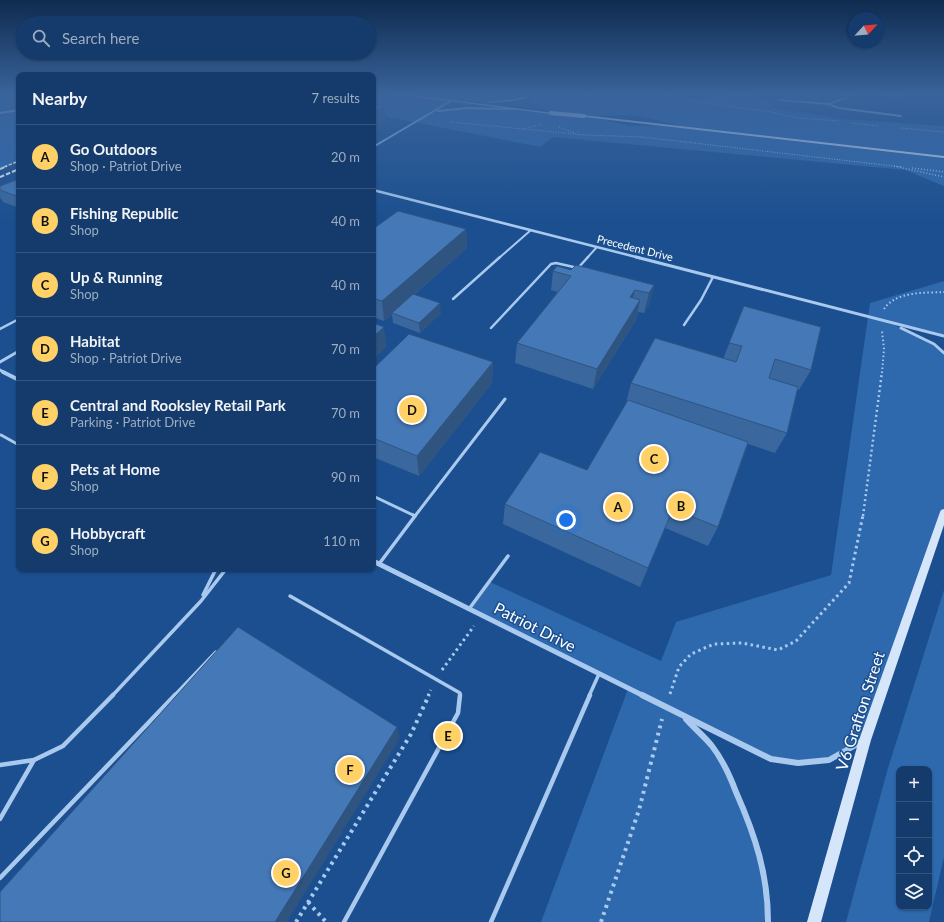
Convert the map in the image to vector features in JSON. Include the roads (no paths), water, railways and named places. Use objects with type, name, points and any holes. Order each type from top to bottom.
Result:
[{"type":"street","points":[[376,145],[390,137]]},
{"type":"street","points":[[769,137],[944,157]]},
{"type":"street","name":"Precedent Drive","points":[[376,191],[880,320],[934,344],[944,353]]},
{"type":"street","name":"Precedent Drive","points":[[891,324],[944,336]]},
{"type":"street","points":[[0,362],[16,353]]},
{"type":"street","points":[[0,370],[16,378]]},
{"type":"street","name":"V6 Grafton Street","points":[[814,922],[865,740],[944,512]]},
{"type":"street","name":"Patriot Drive","points":[[376,562],[771,759],[798,763],[829,760],[865,740]]},
{"type":"street","name":"Patriot Drive","points":[[685,717],[712,746],[730,777],[747,816],[762,861],[768,907],[768,922]]},
{"type":"lane","points":[[453,299],[530,230]]},
{"type":"lane","points":[[491,328],[551,264],[556,263],[578,268],[597,247]]},
{"type":"lane","points":[[684,325],[701,300],[713,277]]},
{"type":"lane","points":[[0,329],[16,321]]},
{"type":"lane","points":[[379,564],[505,399]]},
{"type":"lane","points":[[1,435],[16,443]]},
{"type":"lane","points":[[376,497],[415,516]]},
{"type":"lane","points":[[469,609],[508,556]]},
{"type":"lane","points":[[201,600],[215,572]]},
{"type":"lane","points":[[0,765],[34,760],[63,746],[100,709],[201,600],[224,572]]},
{"type":"lane","points":[[290,596],[460,693],[458,713],[344,922]]},
{"type":"lane","points":[[0,878],[218,650]]},
{"type":"lane","points":[[491,922],[599,674]]},
{"type":"lane","points":[[0,819],[34,760]]},
{"type":"railway","points":[[4,167],[16,162]]},
{"type":"railway","points":[[0,169],[7,166]]},
{"type":"railway","points":[[0,177],[16,170]]},
{"type":"place","name":"Habitat","points":[[412,410]]},
{"type":"place","name":"Up & Running","points":[[654,459]]},
{"type":"place","name":"Fishing Republic","points":[[681,506]]},
{"type":"place","name":"Go Outdoors","points":[[618,507]]},
{"type":"place","name":"Central and Rooksley Retail Park","points":[[448,736]]},
{"type":"place","name":"Pets at Home","points":[[350,770]]},
{"type":"place","name":"Hobbycraft","points":[[286,873]]}]
